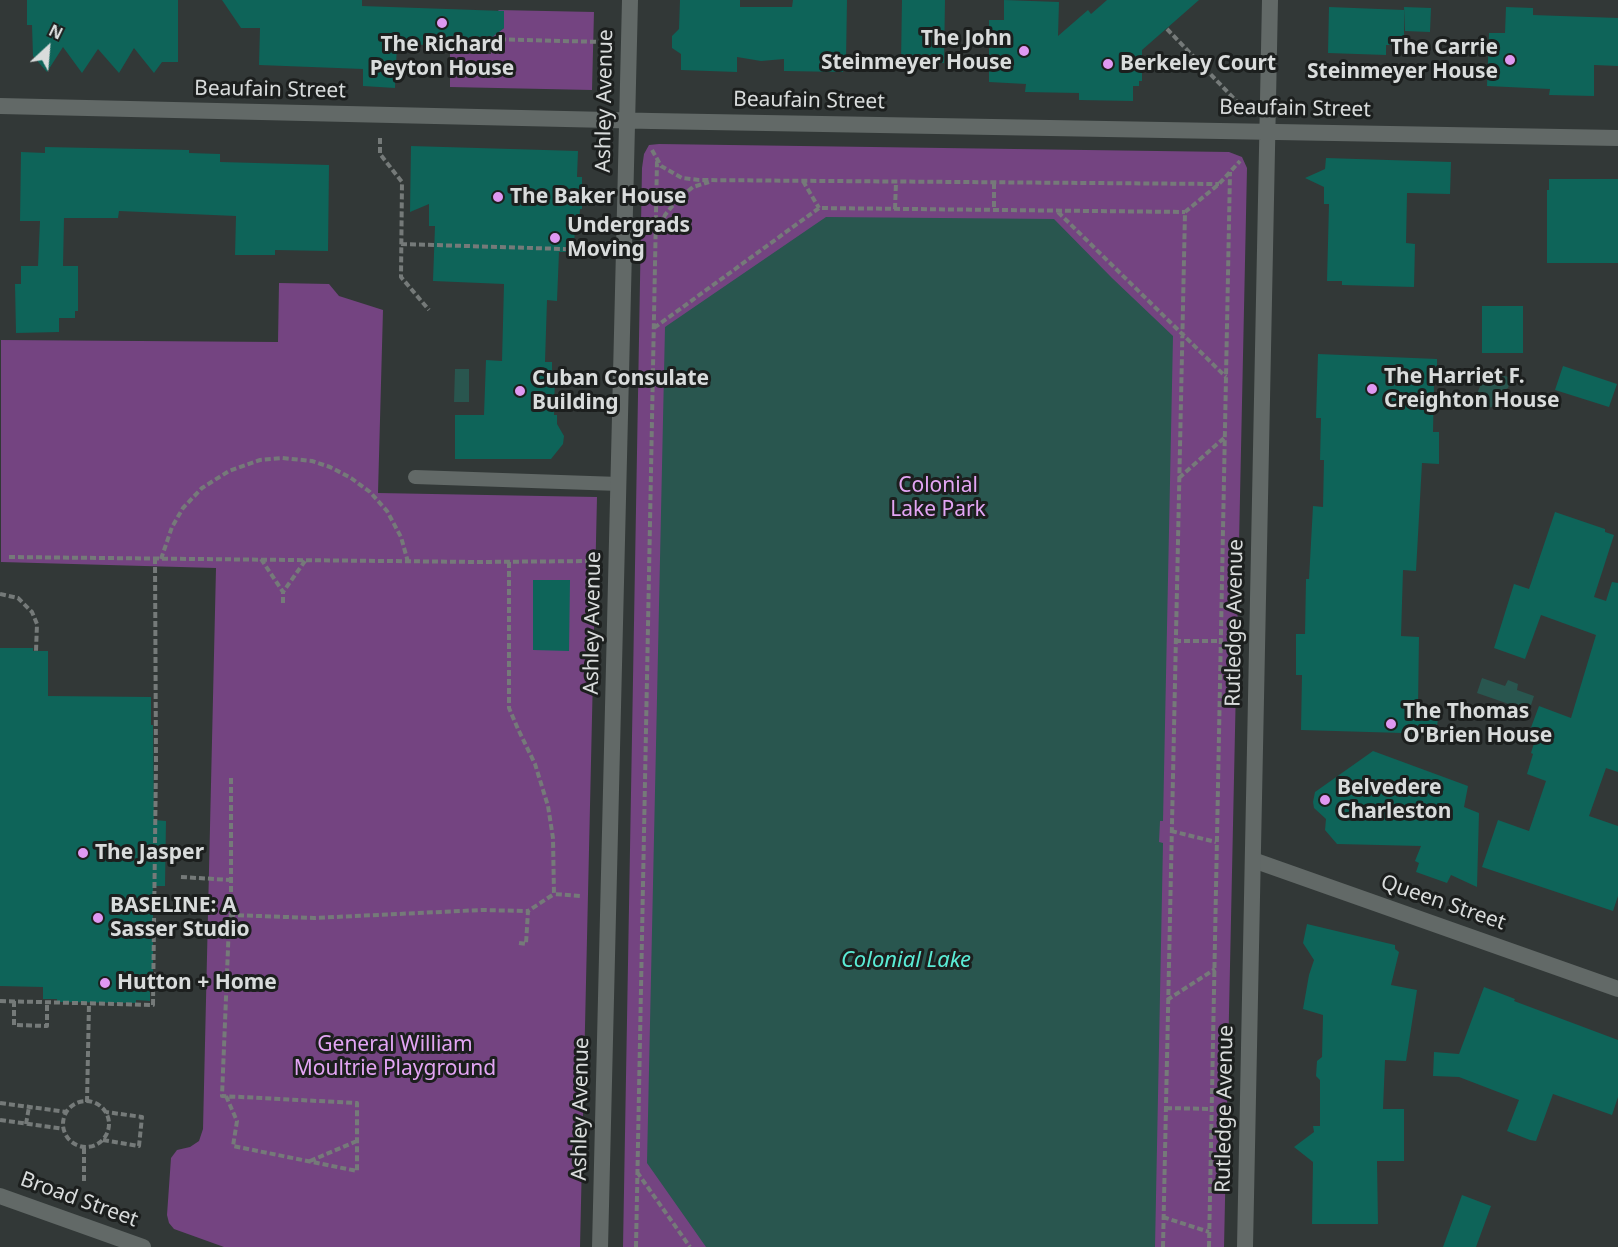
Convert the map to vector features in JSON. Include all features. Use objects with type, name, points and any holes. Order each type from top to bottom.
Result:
[{"type":"street","name":"Ashley Avenue","points":[[600,1247],[630,0]]},
{"type":"street","name":"Rutledge Avenue","points":[[1248,1246],[1252,860],[1270,0]]},
{"type":"street","name":"Beaufain Street","points":[[0,106],[628,121],[1618,138]]},
{"type":"street","name":"Queen Street","points":[[1252,860],[1618,989]]},
{"type":"street","name":"Broad Street","points":[[0,1196],[143,1247]]},
{"type":"lane","points":[[415,477],[619,484]]},
{"type":"path","points":[[1167,29],[1241,106]]},
{"type":"path","points":[[491,39],[601,42]]},
{"type":"path","points":[[380,137],[380,154],[402,182],[400,277],[429,310]]},
{"type":"path","points":[[652,150],[661,166],[682,178],[712,181],[1219,184]]},
{"type":"path","points":[[636,1247],[657,161]]},
{"type":"path","points":[[654,329],[819,208],[1185,212],[1219,184],[1240,161]]},
{"type":"path","points":[[1209,1247],[1230,172]]},
{"type":"path","points":[[656,236],[665,215],[678,199],[693,187],[712,181]]},
{"type":"path","points":[[803,181],[819,208]]},
{"type":"path","points":[[895,209],[896,182]]},
{"type":"path","points":[[994,183],[994,210]]},
{"type":"path","points":[[1057,211],[1226,377]]},
{"type":"path","points":[[1163,1247],[1170,831],[1185,212]]},
{"type":"path","points":[[401,244],[596,250]]},
{"type":"path","points":[[1179,478],[1225,437]]},
{"type":"path","points":[[161,559],[172,528],[183,508],[202,488],[229,471],[260,460],[282,458],[312,461],[330,467],[351,478],[370,492],[387,511],[396,528],[408,562]]},
{"type":"path","points":[[9,557],[408,562],[591,561]]},
{"type":"path","points":[[0,1001],[153,1005],[156,763],[155,559]]},
{"type":"path","points":[[261,559],[283,592],[283,603]]},
{"type":"path","points":[[283,592],[306,560]]},
{"type":"path","points":[[509,562],[510,708],[535,764],[548,806],[553,838],[554,894]]},
{"type":"path","points":[[0,594],[18,598],[32,612],[37,624],[36,651]]},
{"type":"path","points":[[1175,641],[1220,641]]},
{"type":"path","points":[[226,1096],[237,1121],[233,1146],[357,1172],[357,1104],[226,1096],[222,1096],[231,915],[231,778]]},
{"type":"path","points":[[1170,831],[1216,842]]},
{"type":"path","points":[[182,877],[231,880]]},
{"type":"path","points":[[231,915],[314,918],[482,910],[528,911],[554,894],[580,896]]},
{"type":"path","points":[[519,943],[526,944],[528,911]]},
{"type":"path","points":[[1167,1000],[1215,969]]},
{"type":"path","points":[[14,1001],[14,1025],[25,1026],[47,1026],[47,1002]]},
{"type":"path","points":[[87,1102],[89,1004]]},
{"type":"path","points":[[103,1140],[139,1146],[142,1117],[106,1112],[94,1103],[87,1102],[73,1106],[64,1119],[65,1134],[70,1140],[76,1145],[92,1147],[103,1140],[110,1126],[106,1112]]},
{"type":"path","points":[[0,1103],[67,1112]]},
{"type":"path","points":[[26,1124],[29,1107]]},
{"type":"path","points":[[1166,1108],[1213,1109]]},
{"type":"path","points":[[0,1120],[65,1130]]},
{"type":"path","points":[[309,1161],[357,1141]]},
{"type":"path","points":[[84,1147],[84,1180]]},
{"type":"path","points":[[636,1171],[690,1247]]},
{"type":"path","points":[[1163,1217],[1209,1232]]},
{"type":"green space","points":[[498,10],[594,12],[592,90],[450,87],[450,53],[491,54],[491,33],[497,33],[504,28],[504,17]]},
{"type":"green space","name":"Colonial Lake","points":[[649,145],[1229,152],[1242,157],[1247,168],[1224,1247],[623,1247],[642,168],[644,154]]},
{"type":"green space","name":"General William Moultrie Playground","points":[[279,283],[329,284],[339,296],[383,310],[378,493],[597,497],[580,1247],[224,1247],[174,1229],[169,1223],[167,1215],[171,1158],[177,1150],[190,1147],[199,1141],[203,1129],[216,568],[1,562],[1,340],[278,342]]},
{"type":"water","name":"Colonial Lake","points":[[826,217],[1054,219],[1173,336],[1163,821],[1160,821],[1159,842],[1163,843],[1155,1247],[706,1247],[647,1163],[665,327]]},
{"type":"water","points":[[455,369],[469,369],[469,402],[454,402]]},
{"type":"water","points":[[1489,376],[1508,377],[1510,382],[1508,388],[1499,393],[1506,396],[1506,401],[1501,403],[1496,397],[1492,407],[1480,408],[1475,399],[1482,381]]},
{"type":"water","points":[[1482,678],[1505,686],[1508,680],[1518,684],[1517,690],[1534,696],[1529,711],[1477,693]]},
{"type":"building","points":[[27,0],[178,0],[178,62],[162,62],[154,73],[134,48],[119,73],[98,49],[82,73],[63,47],[47,72],[33,56],[32,25],[27,25]]},
{"type":"building","points":[[222,0],[362,0],[362,6],[504,11],[504,28],[491,38],[491,47],[397,44],[395,88],[363,86],[363,69],[259,65],[260,28],[241,28]]},
{"type":"building","points":[[680,0],[740,0],[740,7],[792,7],[793,0],[847,0],[846,60],[844,60],[843,72],[784,71],[784,59],[761,61],[737,57],[737,72],[681,70],[681,54],[672,48],[672,36],[679,29]]},
{"type":"building","points":[[902,0],[945,0],[944,63],[901,63]]},
{"type":"building","points":[[1004,0],[1059,2],[1058,36],[1088,10],[1091,14],[1107,0],[1199,0],[1142,50],[1142,81],[1139,81],[1139,86],[1133,86],[1133,101],[1079,100],[1079,93],[1025,92],[1026,84],[989,82],[989,20],[1004,20]]},
{"type":"building","points":[[1329,7],[1404,10],[1404,45],[1386,45],[1386,55],[1328,53]]},
{"type":"building","points":[[1404,7],[1431,8],[1430,32],[1405,31]]},
{"type":"building","points":[[1506,7],[1533,8],[1533,15],[1618,18],[1618,66],[1594,65],[1594,96],[1549,95],[1550,89],[1487,86],[1489,33],[1505,33]]},
{"type":"building","points":[[411,146],[578,151],[577,177],[582,177],[582,209],[580,209],[579,223],[575,222],[574,252],[559,252],[557,301],[547,300],[545,362],[552,362],[552,374],[555,375],[554,415],[557,415],[557,424],[564,436],[563,444],[551,459],[455,459],[455,415],[484,415],[486,360],[502,361],[504,284],[433,281],[435,226],[429,226],[429,204],[410,212]]},
{"type":"building","points":[[45,147],[189,150],[189,153],[220,154],[220,162],[329,165],[328,251],[275,250],[275,255],[235,255],[236,216],[119,211],[118,218],[64,218],[63,266],[78,266],[78,311],[75,311],[75,318],[59,318],[59,332],[16,333],[15,284],[21,284],[21,266],[38,266],[40,221],[20,221],[21,152],[45,153]]},
{"type":"building","points":[[1326,158],[1451,162],[1450,194],[1407,193],[1406,243],[1415,244],[1414,287],[1342,285],[1342,281],[1327,281],[1329,204],[1324,204],[1324,187],[1305,178],[1325,169]]},
{"type":"building","points":[[1549,179],[1618,179],[1618,263],[1547,263]]},
{"type":"building","points":[[1482,306],[1523,306],[1523,353],[1482,353]]},
{"type":"building","points":[[1318,354],[1437,359],[1433,432],[1439,432],[1439,464],[1422,463],[1416,571],[1403,570],[1401,636],[1419,637],[1418,707],[1427,708],[1426,711],[1439,711],[1436,734],[1301,730],[1302,675],[1296,675],[1296,634],[1305,634],[1306,579],[1309,579],[1313,506],[1323,507],[1324,460],[1320,460],[1321,418],[1316,418]]},
{"type":"building","points":[[1563,366],[1617,384],[1609,407],[1555,390]]},
{"type":"building","points":[[1555,512],[1605,529],[1605,532],[1614,535],[1594,597],[1606,601],[1612,582],[1618,583],[1618,772],[1606,768],[1589,816],[1618,826],[1618,896],[1613,911],[1482,867],[1498,820],[1529,831],[1546,781],[1527,774],[1534,743],[1526,741],[1539,706],[1571,718],[1596,635],[1541,615],[1525,659],[1494,648],[1514,584],[1529,589]]},
{"type":"building","points":[[533,580],[570,580],[569,651],[533,650]]},
{"type":"building","name":"The Jasper","points":[[0,648],[33,648],[33,651],[48,651],[48,696],[151,697],[154,820],[166,821],[165,886],[153,886],[153,987],[150,987],[150,1001],[136,1000],[136,1003],[57,1002],[57,999],[43,999],[43,987],[0,986]]},
{"type":"building","points":[[1373,751],[1468,786],[1464,807],[1479,813],[1477,887],[1451,875],[1447,883],[1416,872],[1419,863],[1415,861],[1421,846],[1337,844],[1325,830],[1326,819],[1314,808],[1315,792]]},
{"type":"building","points":[[1307,924],[1395,945],[1395,949],[1399,952],[1391,985],[1417,990],[1406,1061],[1385,1060],[1383,1109],[1404,1109],[1404,1161],[1377,1161],[1378,1224],[1312,1224],[1313,1162],[1294,1147],[1314,1132],[1313,1126],[1320,1126],[1320,1080],[1316,1076],[1317,1061],[1322,1057],[1323,1015],[1303,1009],[1314,960],[1303,943]]},
{"type":"building","points":[[1484,987],[1515,999],[1514,1001],[1618,1040],[1618,1097],[1612,1115],[1553,1094],[1536,1141],[1530,1140],[1507,1131],[1519,1100],[1459,1077],[1433,1076],[1434,1052],[1459,1054]]},
{"type":"building","points":[[1462,1195],[1491,1206],[1476,1247],[1443,1247]]},
{"type":"place","name":"The Richard Peyton House","points":[[442,23]]},
{"type":"place","name":"The John Steinmeyer House","points":[[1024,51]]},
{"type":"place","name":"The Carrie Steinmeyer House","points":[[1510,60]]},
{"type":"place","name":"Berkeley Court","points":[[1108,64]]},
{"type":"place","name":"The Baker House","points":[[498,197]]},
{"type":"place","name":"Undergrads Moving","points":[[555,238]]},
{"type":"place","name":"The Harriet F. Creighton House","points":[[1372,389]]},
{"type":"place","name":"Cuban Consulate Building","points":[[520,391]]},
{"type":"place","name":"The Thomas O'Brien House","points":[[1391,724]]},
{"type":"place","name":"Belvedere Charleston","points":[[1325,800]]},
{"type":"place","name":"The Jasper","points":[[83,853]]},
{"type":"place","name":"BASELINE: A Sasser Studio","points":[[98,918]]},
{"type":"place","name":"Hutton + Home","points":[[105,983]]},
{"type":"park label","name":"Colonial Lake Park","points":[[938,498]]}]
